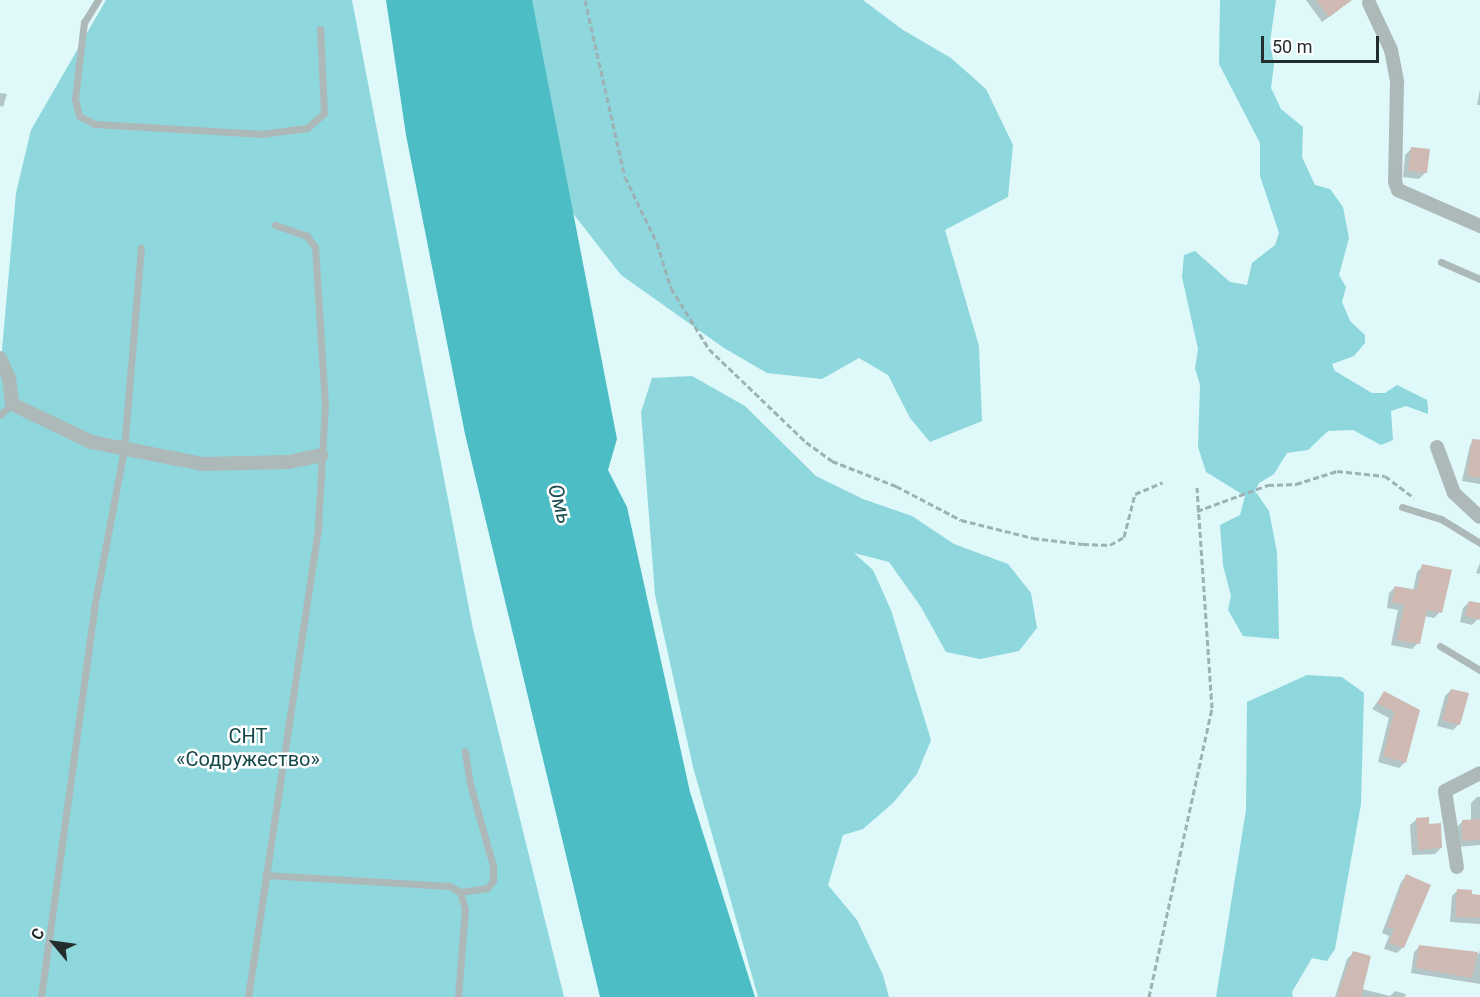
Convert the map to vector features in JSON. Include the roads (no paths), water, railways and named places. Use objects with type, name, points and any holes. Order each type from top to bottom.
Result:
[{"type":"street","points":[[1369,3],[1391,50],[1397,82],[1395,182],[1398,190],[1480,226]]},
{"type":"street","points":[[0,358],[9,378],[12,404],[91,442],[202,464],[289,462],[321,455]]},
{"type":"street","points":[[1437,447],[1454,493],[1480,517]]},
{"type":"street","points":[[1457,867],[1444,791],[1480,773]]},
{"type":"lane","points":[[98,0],[84,22],[75,99],[79,116],[95,124],[261,134],[307,128],[324,113],[320,29]]},
{"type":"lane","points":[[248,997],[318,526],[326,406],[315,246],[307,236],[275,225]]},
{"type":"lane","points":[[41,997],[94,608],[124,449],[141,248]]},
{"type":"lane","points":[[1441,262],[1480,279]]},
{"type":"lane","points":[[0,415],[12,404]]},
{"type":"lane","points":[[1402,507],[1426,512],[1480,543]]},
{"type":"lane","points":[[1440,646],[1480,670]]},
{"type":"lane","points":[[266,875],[450,886],[460,892],[487,888],[493,881],[493,866],[470,784],[465,751]]},
{"type":"lane","points":[[458,997],[465,909],[460,892]]},
{"type":"water","name":"Омь","points":[[386,0],[532,0],[617,439],[608,470],[627,507],[690,792],[755,997],[600,997],[465,434],[406,135]]},
{"type":"park label","name":"СНТ «Содружество»","points":[[248,748]]}]
